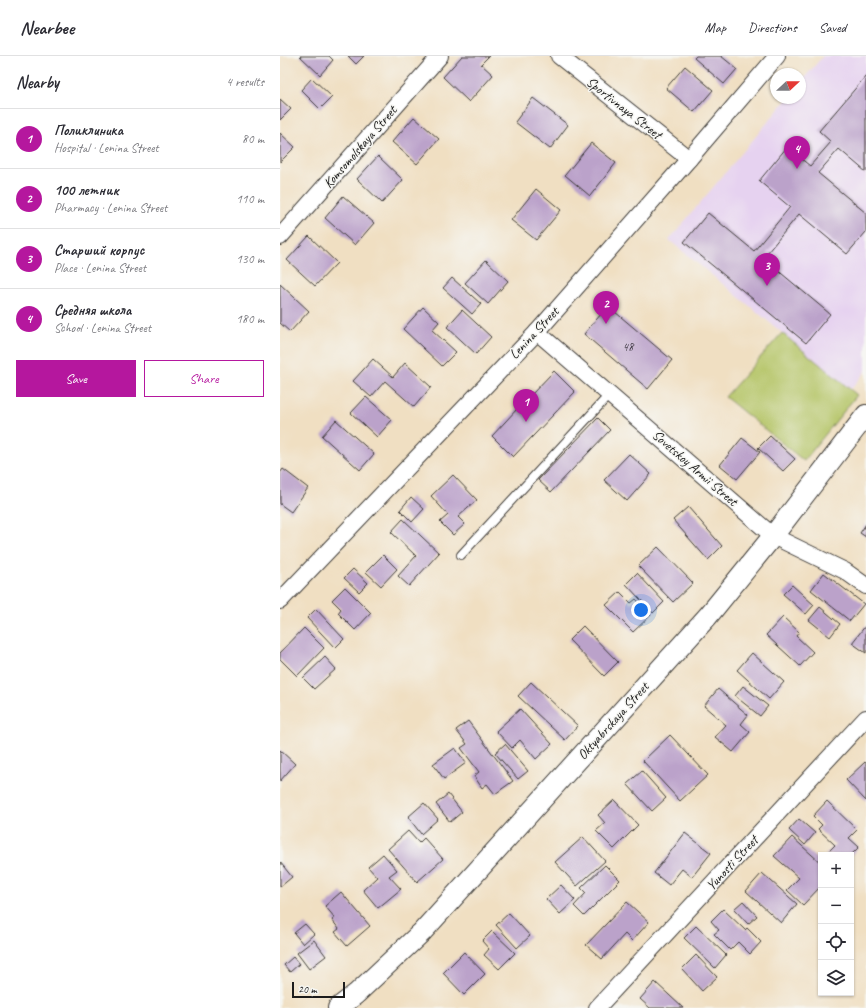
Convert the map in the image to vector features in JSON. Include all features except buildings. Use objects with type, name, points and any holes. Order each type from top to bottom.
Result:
[{"type":"street","name":"Komsomolskaya Street","points":[[280,238],[440,56]]},
{"type":"street","name":"Sportivnaya Street","points":[[559,56],[689,159]]},
{"type":"street","name":"Lenina Street","points":[[280,601],[536,332],[689,159],[777,56]]},
{"type":"street","name":"Sovetskoy Armii Street","points":[[536,332],[610,394],[773,536],[845,570],[866,586]]},
{"type":"street","name":"Oktyabrskaya Street","points":[[338,1008],[356,994],[422,932],[708,616],[773,536],[866,414]]},
{"type":"street","name":"Yunosti Street","points":[[598,1008],[866,718]]},
{"type":"lane","points":[[461,556],[610,394]]},
{"type":"shaded area","points":[[823,56],[866,56],[866,371],[851,389],[669,240],[783,104],[806,104],[806,76]]},
{"type":"green space","points":[[782,333],[857,395],[804,461],[725,397]]},
{"type":"place","name":"Средняя школа","points":[[797,169]]},
{"type":"place","name":"Старший корпус","points":[[767,286]]},
{"type":"place","name":"100 летник","points":[[606,324]]},
{"type":"place","name":"Поликлиника","points":[[526,422]]}]
